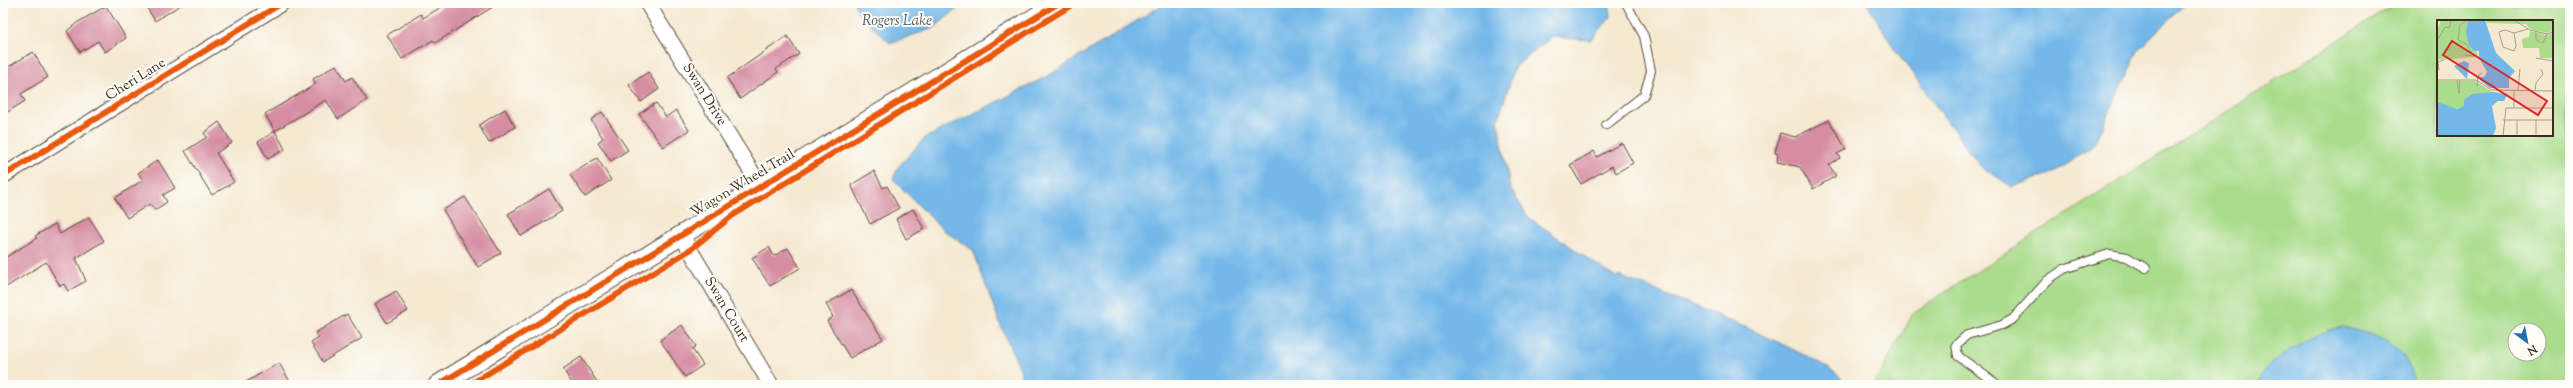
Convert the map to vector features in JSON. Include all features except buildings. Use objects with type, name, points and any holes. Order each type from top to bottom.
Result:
[{"type":"street","name":"Cheri Lane","points":[[3,176],[282,3]]},
{"type":"street","name":"Swan Drive","points":[[647,3],[761,187]]},
{"type":"street","name":"Wagon Wheel Trail","points":[[438,385],[1059,3]]},
{"type":"street","name":"Swan Court","points":[[681,235],[771,385]]},
{"type":"lane","points":[[1606,125],[1644,95],[1651,71],[1644,36],[1626,3]]},
{"type":"lane","points":[[1998,385],[1958,356],[1956,345],[1967,335],[2002,325],[2013,319],[2048,280],[2064,269],[2090,258],[2110,254],[2127,257],[2146,268]]},
{"type":"green space","points":[[2397,3],[2570,3],[2570,385],[1874,385],[1914,312]]},
{"type":"water","name":"Rogers Lake","points":[[854,3],[964,3],[934,28],[890,43],[858,12]]},
{"type":"water","points":[[1165,3],[1607,3],[1610,7],[1611,17],[1591,40],[1552,37],[1515,66],[1498,121],[1510,188],[1528,217],[1616,278],[1619,276],[1767,337],[1828,368],[1847,385],[1021,385],[1021,371],[1000,324],[973,250],[942,229],[893,179],[898,167],[925,138],[1048,76]]},
{"type":"water","points":[[1867,3],[2186,3],[2138,51],[2095,144],[2056,172],[2012,187],[1979,165],[1894,48]]},
{"type":"water","points":[[2343,327],[2374,336],[2392,344],[2405,359],[2414,381],[2413,385],[2258,385],[2261,376],[2269,366],[2293,348],[2321,334]]},
{"type":"cycle path","points":[[3,176],[282,3]]},
{"type":"cycle path","points":[[438,385],[1059,3]]},
{"type":"cycle path","points":[[469,385],[690,250],[732,216],[1075,3]]}]
